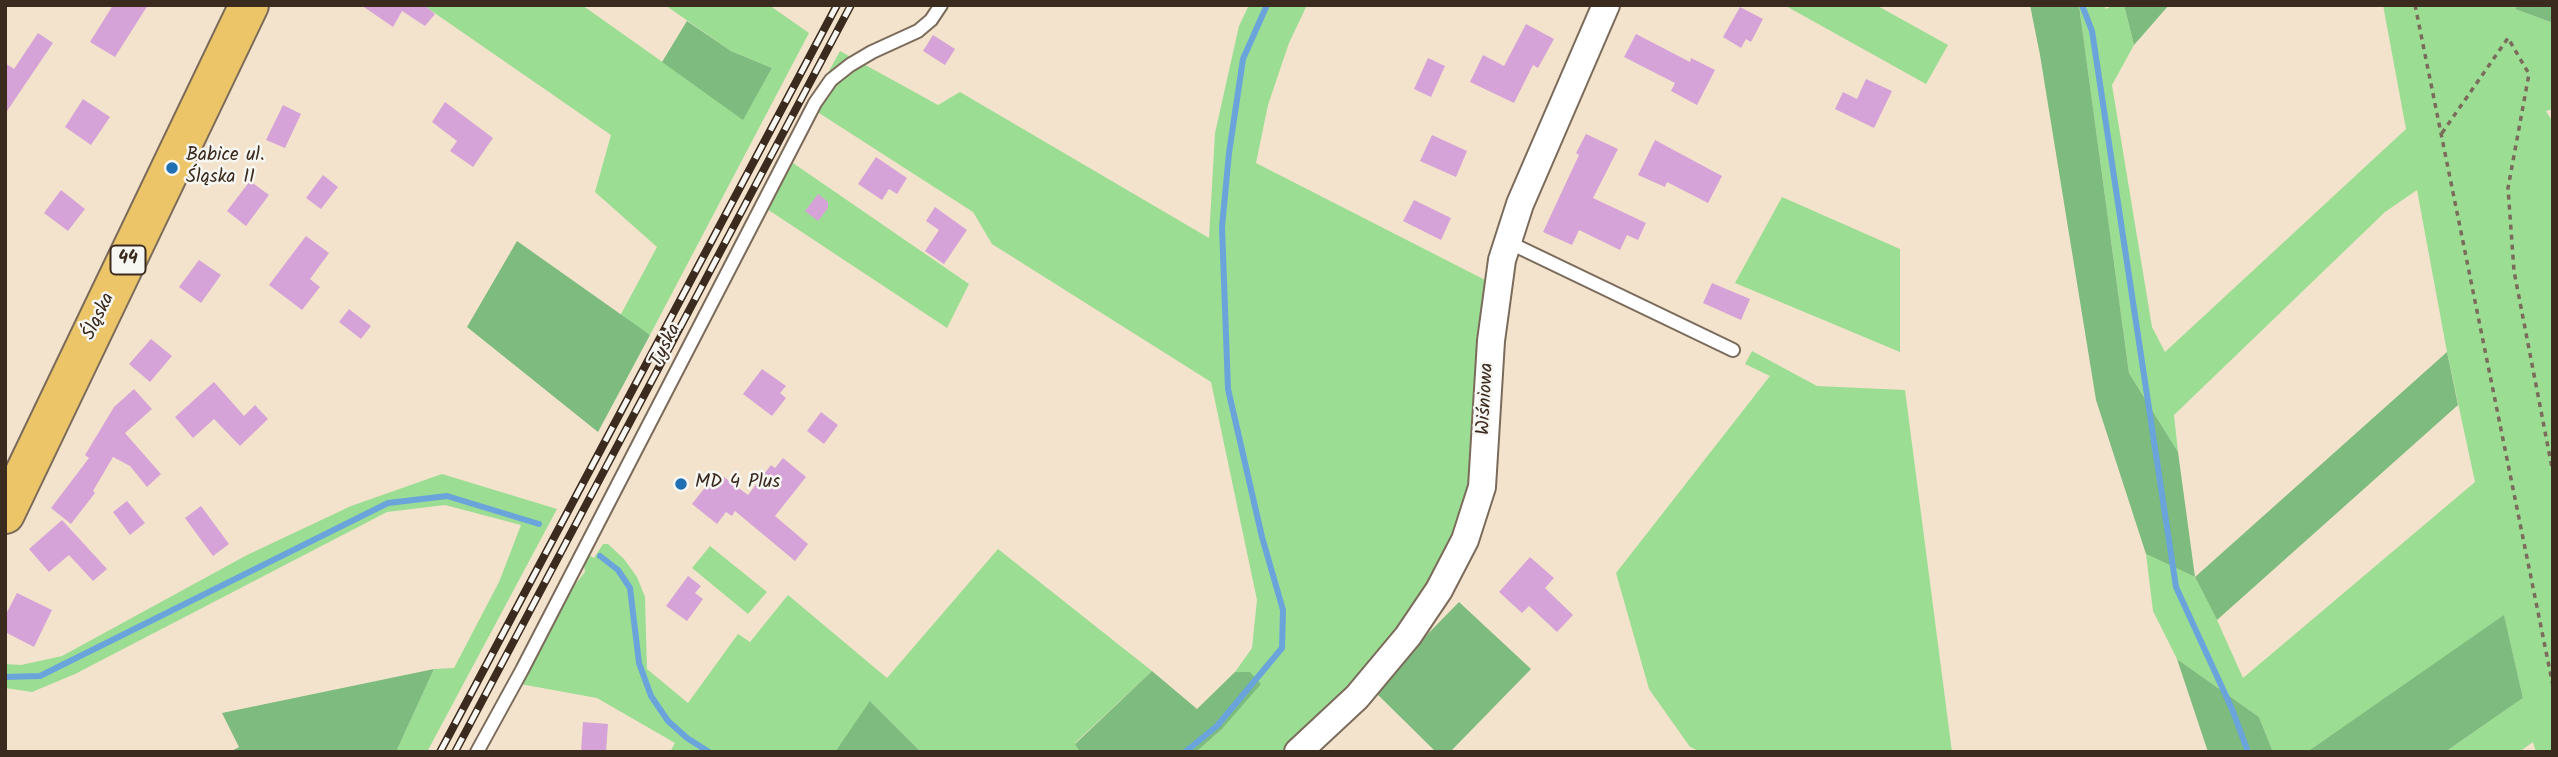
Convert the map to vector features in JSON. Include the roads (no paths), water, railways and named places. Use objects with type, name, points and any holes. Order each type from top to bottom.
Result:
[{"type":"main road","name":"Śląska","points":[[5,514],[249,5]]},
{"type":"street","name":"Wiśniowa","points":[[1298,752],[1357,696],[1408,636],[1438,590],[1465,540],[1482,487],[1491,341],[1502,260],[1520,204],[1606,5]]},
{"type":"lane","name":"Tyska","points":[[477,752],[815,103],[831,80],[872,52],[918,31],[931,20],[941,5]]},
{"type":"lane","points":[[1508,242],[1733,350]]},
{"type":"waterway","points":[[1185,752],[1217,726],[1282,648],[1283,610],[1262,537],[1228,389],[1222,227],[1229,153],[1243,59],[1267,5]]},
{"type":"waterway","points":[[2082,5],[2092,31],[2176,587],[2232,709],[2248,752]]},
{"type":"waterway","points":[[5,677],[40,676],[388,503],[447,496],[539,524]]},
{"type":"waterway","points":[[600,556],[618,570],[630,588],[639,663],[651,696],[668,721],[687,738],[709,752]]},
{"type":"railway","points":[[440,752],[837,5]]},
{"type":"railway","points":[[455,752],[851,5]]},
{"type":"place","name":"Babice ul. Śląska II","points":[[172,168]]},
{"type":"place","name":"MD 4 Plus","points":[[681,484]]}]
